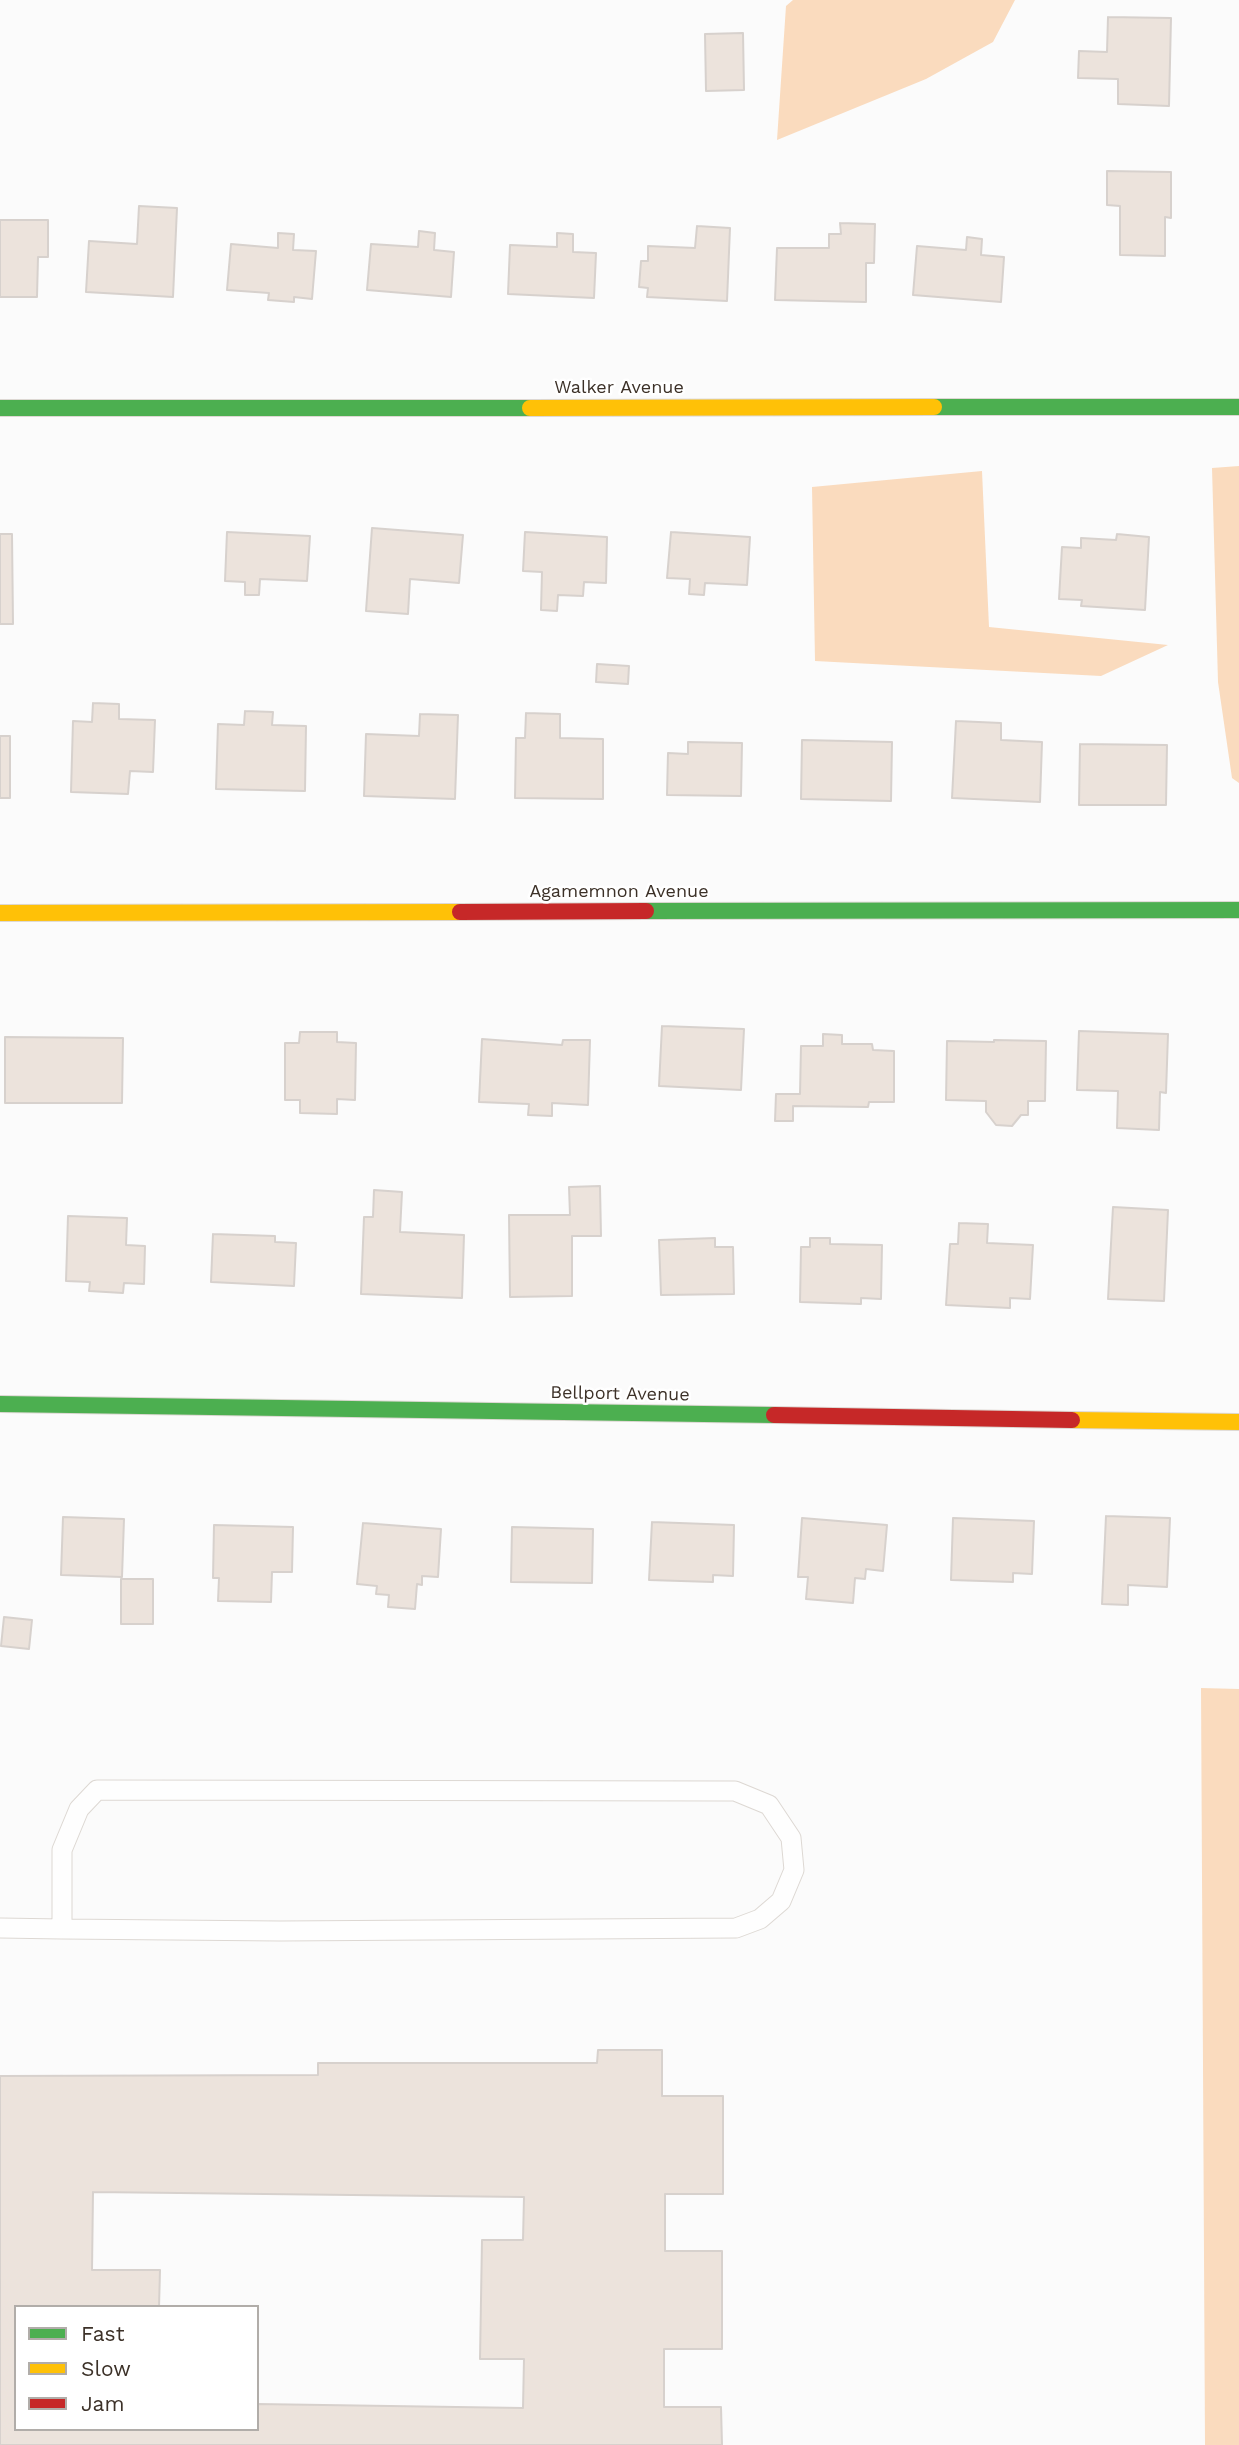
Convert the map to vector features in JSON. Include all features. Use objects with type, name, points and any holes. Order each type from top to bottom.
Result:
[{"type":"street","name":"Walker Avenue","points":[[0,408],[1239,407]]},
{"type":"street","name":"Agamemnon Avenue","points":[[0,913],[1239,910]]},
{"type":"street","name":"Bellport Avenue","points":[[0,1404],[1239,1422]]},
{"type":"lane","points":[[0,1928],[62,1930],[736,1928],[760,1919],[781,1901],[794,1870],[791,1838],[769,1805],[736,1791],[97,1790],[79,1809],[62,1850],[62,1930]]},
{"type":"shaded area","points":[[793,0],[1015,0],[993,42],[926,79],[777,140],[786,6]]},
{"type":"shaded area","points":[[1239,466],[1239,783],[1232,778],[1218,682],[1212,468]]},
{"type":"shaded area","points":[[982,471],[989,627],[1168,645],[1101,676],[815,661],[812,487]]},
{"type":"shaded area","points":[[1201,1688],[1239,1689],[1239,2445],[1205,2445]]},
{"type":"building","points":[[1108,17],[1171,18],[1169,106],[1118,104],[1118,79],[1078,78],[1079,51],[1107,52]]},
{"type":"building","points":[[743,33],[744,90],[706,91],[705,34]]},
{"type":"building","points":[[1107,171],[1171,172],[1171,218],[1165,217],[1165,256],[1120,255],[1120,206],[1107,205]]},
{"type":"building","points":[[139,206],[177,208],[173,297],[86,292],[89,241],[137,244]]},
{"type":"building","points":[[0,220],[48,220],[48,257],[38,257],[37,297],[0,297]]},
{"type":"building","points":[[840,223],[875,224],[874,263],[866,263],[866,302],[775,300],[777,248],[829,248],[829,234],[841,234]]},
{"type":"building","points":[[697,226],[730,228],[727,301],[647,297],[648,288],[639,287],[641,261],[648,261],[648,246],[695,248]]},
{"type":"building","points":[[419,231],[435,233],[434,250],[454,252],[451,297],[367,290],[371,244],[418,247]]},
{"type":"building","points":[[278,233],[294,234],[293,250],[316,251],[312,299],[294,297],[294,302],[268,300],[269,293],[227,290],[231,244],[278,248]]},
{"type":"building","points":[[557,233],[573,234],[573,252],[596,253],[594,298],[508,294],[510,245],[557,247]]},
{"type":"building","points":[[967,237],[982,239],[981,255],[1004,257],[1001,302],[913,295],[917,246],[966,250]]},
{"type":"building","points":[[372,528],[463,535],[459,583],[410,579],[408,614],[366,611]]},
{"type":"building","points":[[227,532],[310,536],[307,581],[260,579],[259,595],[245,595],[245,582],[225,581]]},
{"type":"building","points":[[525,532],[607,537],[606,583],[584,582],[583,596],[558,595],[557,611],[541,610],[542,572],[523,571]]},
{"type":"building","points":[[671,532],[750,537],[747,585],[705,583],[704,595],[689,594],[690,579],[667,578]]},
{"type":"building","points":[[0,534],[12,534],[13,624],[0,624]]},
{"type":"building","points":[[1117,534],[1149,537],[1145,610],[1081,606],[1082,600],[1059,599],[1062,547],[1081,548],[1081,538],[1116,540]]},
{"type":"building","points":[[597,664],[629,666],[628,684],[596,682]]},
{"type":"building","points":[[93,703],[119,704],[119,719],[155,720],[153,772],[130,771],[128,794],[71,792],[73,721],[92,722]]},
{"type":"building","points":[[245,711],[273,712],[272,725],[306,726],[305,791],[216,789],[218,724],[244,725]]},
{"type":"building","points":[[526,713],[560,714],[560,738],[603,739],[603,799],[515,798],[516,738],[525,738]]},
{"type":"building","points":[[420,714],[458,715],[455,799],[364,796],[366,734],[419,736]]},
{"type":"building","points":[[956,721],[1001,723],[1001,740],[1042,742],[1040,802],[952,798]]},
{"type":"building","points":[[0,736],[10,736],[10,798],[0,798]]},
{"type":"building","points":[[802,740],[892,742],[891,801],[801,799]]},
{"type":"building","points":[[688,742],[742,743],[741,796],[667,795],[668,753],[688,754]]},
{"type":"building","points":[[1080,744],[1167,745],[1166,805],[1079,805]]},
{"type":"building","points":[[662,1026],[744,1029],[741,1090],[659,1086]]},
{"type":"building","points":[[1079,1031],[1168,1034],[1166,1093],[1160,1092],[1159,1130],[1117,1128],[1118,1091],[1077,1090]]},
{"type":"building","points":[[300,1032],[337,1032],[337,1042],[356,1043],[355,1100],[337,1099],[337,1114],[300,1113],[300,1100],[285,1100],[285,1043],[299,1043]]},
{"type":"building","points":[[823,1034],[842,1035],[842,1044],[872,1044],[873,1050],[894,1051],[894,1102],[869,1102],[868,1107],[793,1106],[793,1121],[775,1121],[776,1094],[800,1094],[801,1046],[823,1046]]},
{"type":"building","points":[[5,1037],[123,1038],[122,1103],[5,1103]]},
{"type":"building","points":[[482,1039],[562,1045],[563,1040],[590,1040],[588,1105],[552,1103],[552,1116],[528,1115],[529,1104],[479,1102]]},
{"type":"building","points":[[947,1041],[1046,1041],[1045,1101],[1028,1101],[1028,1115],[1021,1115],[1012,1126],[996,1125],[986,1112],[986,1101],[946,1100]]},
{"type":"building","points":[[600,1186],[601,1236],[572,1236],[572,1296],[510,1297],[509,1215],[570,1215],[569,1187]]},
{"type":"building","points":[[374,1190],[402,1192],[400,1232],[464,1235],[462,1298],[361,1294],[364,1217],[373,1217]]},
{"type":"building","points":[[1113,1207],[1168,1210],[1164,1301],[1108,1299]]},
{"type":"building","points":[[68,1216],[127,1218],[126,1245],[145,1246],[144,1284],[124,1283],[123,1293],[89,1291],[90,1282],[66,1281]]},
{"type":"building","points":[[959,1223],[988,1224],[987,1243],[1033,1245],[1030,1299],[1010,1298],[1010,1308],[946,1305],[950,1244],[958,1244]]},
{"type":"building","points":[[213,1234],[275,1236],[275,1242],[296,1243],[294,1286],[211,1282]]},
{"type":"building","points":[[715,1238],[715,1247],[733,1247],[734,1294],[661,1295],[659,1240]]},
{"type":"building","points":[[810,1238],[830,1238],[830,1244],[882,1245],[881,1299],[861,1298],[861,1304],[800,1302],[801,1247],[810,1247]]},
{"type":"building","points":[[1106,1516],[1170,1518],[1167,1587],[1128,1585],[1128,1605],[1102,1604]]},
{"type":"building","points":[[63,1517],[124,1519],[122,1577],[61,1575]]},
{"type":"building","points":[[802,1518],[887,1525],[883,1571],[866,1569],[865,1579],[855,1578],[853,1603],[806,1599],[808,1577],[798,1577]]},
{"type":"building","points":[[953,1518],[1034,1521],[1032,1574],[1013,1573],[1013,1582],[951,1580]]},
{"type":"building","points":[[652,1522],[734,1525],[733,1576],[713,1575],[713,1582],[649,1580]]},
{"type":"building","points":[[363,1523],[441,1529],[438,1577],[422,1576],[422,1585],[417,1584],[415,1609],[388,1607],[389,1595],[376,1594],[377,1586],[357,1584]]},
{"type":"building","points":[[214,1525],[293,1527],[292,1572],[272,1572],[271,1602],[218,1601],[219,1578],[213,1578]]},
{"type":"building","points":[[512,1527],[593,1529],[592,1583],[511,1582]]},
{"type":"building","points":[[121,1579],[153,1579],[153,1624],[121,1624]]},
{"type":"building","points":[[4,1617],[32,1620],[29,1649],[1,1646]]},
{"type":"building","points":[[598,2050],[662,2050],[662,2096],[723,2096],[723,2194],[665,2194],[665,2251],[722,2251],[722,2349],[664,2349],[664,2407],[721,2407],[722,2445],[0,2445],[0,2076],[318,2075],[318,2063],[597,2063]]},
{"type":"traffic: fast","points":[[934,407],[1239,407]]},
{"type":"traffic: fast","points":[[0,408],[530,408]]},
{"type":"traffic: fast","points":[[646,911],[1239,910]]},
{"type":"traffic: fast","points":[[0,1404],[774,1415]]},
{"type":"traffic: slow","points":[[530,408],[934,407]]},
{"type":"traffic: slow","points":[[0,913],[460,912]]},
{"type":"traffic: slow","points":[[1072,1420],[1239,1422]]},
{"type":"traffic: jam","points":[[460,912],[646,911]]},
{"type":"traffic: jam","points":[[774,1415],[1072,1420]]}]
